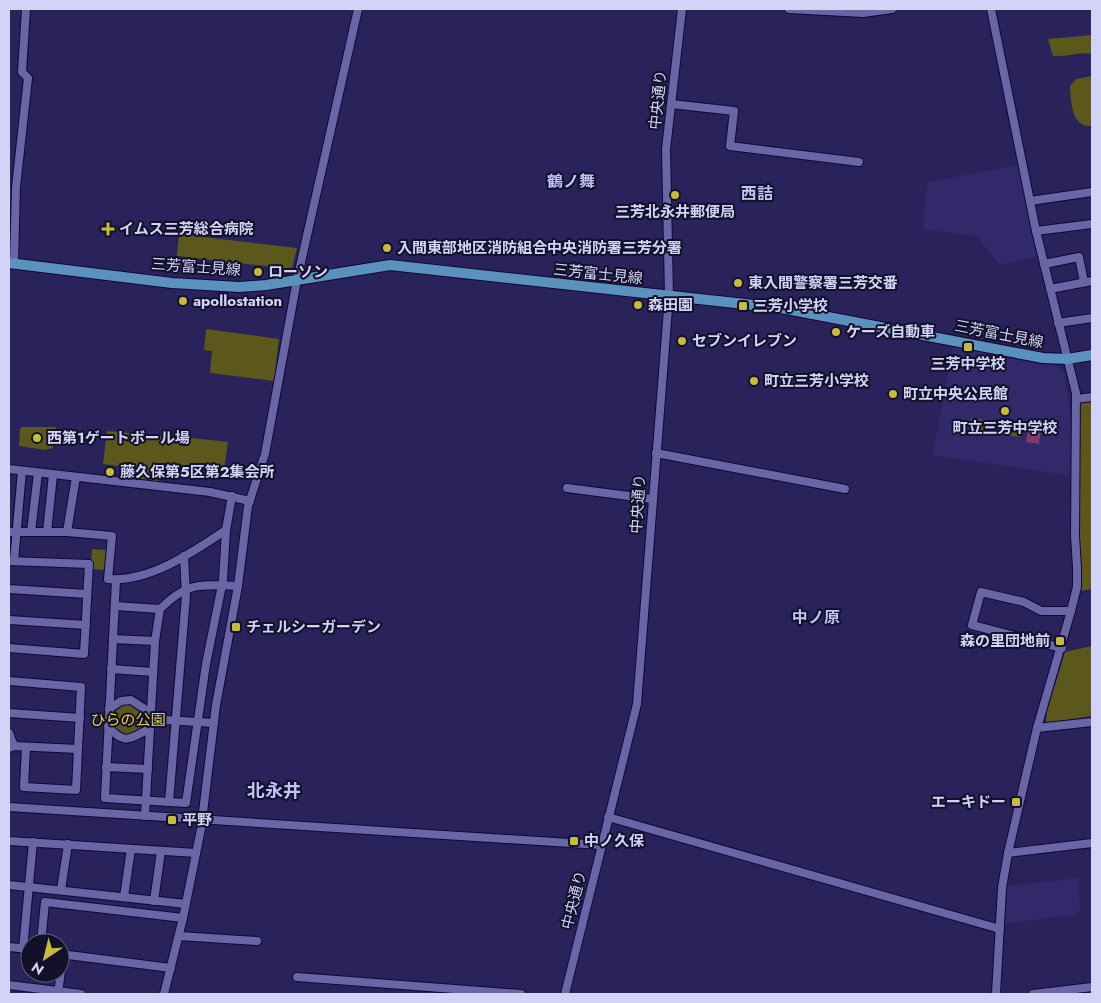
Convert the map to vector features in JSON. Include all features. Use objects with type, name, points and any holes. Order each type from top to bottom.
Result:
[{"type":"main road","name":"三芳富士見線","points":[[11,263],[212,286],[266,285],[390,265],[781,308],[1043,358],[1067,359],[1092,355]]},
{"type":"street","points":[[11,263],[16,187],[28,78],[22,72],[26,9]]},
{"type":"street","points":[[164,994],[183,918],[202,820],[220,680],[238,586],[250,501],[265,454],[297,280],[358,9]]},
{"type":"street","name":"中央通り","points":[[565,994],[637,704],[652,499],[670,296],[666,149],[682,9]]},
{"type":"street","points":[[789,9],[863,13],[892,9]]},
{"type":"street","points":[[991,9],[1036,231],[1076,400],[1075,536],[1077,567],[1077,587],[1071,612],[1037,728],[1008,853],[1002,888],[996,994]]},
{"type":"street","points":[[671,104],[734,111],[730,146],[860,162]]},
{"type":"street","points":[[1030,201],[1092,192]]},
{"type":"street","points":[[1036,231],[1092,224]]},
{"type":"street","points":[[1044,264],[1079,257],[1088,282],[1050,289]]},
{"type":"street","points":[[1058,323],[1092,318]]},
{"type":"street","points":[[1076,400],[1092,397]]},
{"type":"street","points":[[656,452],[845,489]]},
{"type":"street","points":[[9,469],[190,489],[250,501]]},
{"type":"street","points":[[9,648],[84,654],[89,564],[11,561],[12,532],[22,471]]},
{"type":"street","points":[[31,532],[38,473]]},
{"type":"street","points":[[47,532],[53,475]]},
{"type":"street","points":[[67,532],[76,477]]},
{"type":"street","points":[[567,488],[652,499]]},
{"type":"street","points":[[116,580],[105,798],[186,803],[197,722],[222,586],[226,530],[232,496]]},
{"type":"street","points":[[12,532],[67,532],[112,536],[108,579],[116,580],[158,569],[184,556],[226,530]]},
{"type":"street","points":[[169,802],[185,588],[184,556]]},
{"type":"street","points":[[146,816],[154,641],[160,609],[185,588],[197,585],[238,586]]},
{"type":"street","points":[[9,589],[87,594]]},
{"type":"street","points":[[1062,648],[972,625],[981,592],[1024,602],[1041,611],[1071,612]]},
{"type":"street","points":[[115,606],[160,609]]},
{"type":"street","points":[[9,620],[86,625]]},
{"type":"street","points":[[113,639],[154,641]]},
{"type":"street","points":[[111,669],[153,672]]},
{"type":"street","points":[[9,688],[9,681],[81,686],[76,790],[24,788],[26,747]]},
{"type":"street","points":[[109,709],[121,701],[131,700],[151,716],[214,723]]},
{"type":"street","points":[[9,713],[80,718]]},
{"type":"street","points":[[1037,728],[1092,722]]},
{"type":"street","points":[[108,727],[120,737],[127,739],[137,737],[150,729]]},
{"type":"street","points":[[9,733],[11,747],[78,749]]},
{"type":"street","points":[[106,767],[148,768]]},
{"type":"street","points":[[9,807],[601,845]]},
{"type":"street","points":[[608,817],[1000,928]]},
{"type":"street","points":[[9,841],[196,853]]},
{"type":"street","points":[[28,933],[33,842]]},
{"type":"street","points":[[1008,853],[1092,843]]},
{"type":"street","points":[[61,890],[68,844]]},
{"type":"street","points":[[124,897],[131,849]]},
{"type":"street","points":[[154,901],[161,851]]},
{"type":"street","points":[[9,885],[186,904]]},
{"type":"street","points":[[42,933],[45,902],[183,918]]},
{"type":"street","points":[[179,936],[257,941]]},
{"type":"street","points":[[70,955],[171,968]]},
{"type":"street","points":[[297,977],[521,994]]},
{"type":"street","points":[[9,985],[58,993],[81,994]]},
{"type":"street","points":[[1033,994],[1092,987]]},
{"type":"shaded area","points":[[1017,165],[1020,167],[1037,257],[1000,265],[976,236],[922,229],[928,182]]},
{"type":"shaded area","name":"町立三芳中学校","points":[[953,346],[1056,366],[1064,372],[1071,418],[1071,476],[933,455]]},
{"type":"shaded area","points":[[1030,419],[1042,421],[1039,444],[1026,442]]},
{"type":"shaded area","points":[[1079,878],[1080,911],[1077,915],[1007,923],[1004,920],[1007,886]]},
{"type":"green space","points":[[1092,35],[1092,54],[1082,53],[1053,56],[1048,39]]},
{"type":"green space","points":[[1092,76],[1092,126],[1080,123],[1076,118],[1072,106],[1070,86],[1076,79]]},
{"type":"green space","points":[[179,234],[297,248],[292,269],[177,256]]},
{"type":"green space","points":[[206,329],[279,339],[274,381],[210,373],[212,351],[204,350]]},
{"type":"green space","points":[[1092,399],[1092,589],[1080,591],[1080,403]]},
{"type":"green space","points":[[971,418],[992,421],[991,433],[969,430]]},
{"type":"green space","points":[[999,422],[1021,425],[1019,437],[998,434]]},
{"type":"green space","name":"西第1ゲートボール場","points":[[22,427],[56,427],[53,448],[45,450],[19,446],[20,429]]},
{"type":"green space","points":[[107,431],[164,436],[162,451],[165,435],[228,442],[224,471],[161,463],[158,483],[135,480],[136,468],[103,464]]},
{"type":"green space","points":[[92,549],[106,550],[106,570],[91,569]]},
{"type":"green space","points":[[1092,646],[1092,716],[1046,723],[1047,711],[1065,652]]},
{"type":"green space","name":"ひらの公園","points":[[128,705],[139,709],[143,720],[139,731],[128,735],[117,731],[113,720],[117,709]]},
{"type":"place","name":"三芳北永井郵便局","points":[[675,195]]},
{"type":"place","name":"イムス三芳総合病院","points":[[108,229]]},
{"type":"place","name":"入間東部地区消防組合中央消防署三芳分署","points":[[387,248]]},
{"type":"place","name":"ローソン","points":[[258,272]]},
{"type":"place","name":"東入間警察署三芳交番","points":[[738,283]]},
{"type":"place","name":"apollostation","points":[[183,301]]},
{"type":"place","name":"森田園","points":[[638,305]]},
{"type":"place","name":"三芳小学校","points":[[743,306]]},
{"type":"place","name":"ケーズ自動車","points":[[836,332]]},
{"type":"place","name":"セブンイレブン","points":[[682,341]]},
{"type":"place","name":"三芳中学校","points":[[968,347]]},
{"type":"place","name":"町立三芳小学校","points":[[754,381]]},
{"type":"place","name":"町立中央公民館","points":[[893,394]]},
{"type":"place","name":"町立三芳中学校","points":[[1005,411]]},
{"type":"place","name":"西第1ゲートボール場","points":[[37,438]]},
{"type":"place","name":"藤久保第5区第2集会所","points":[[110,472]]},
{"type":"place","name":"チェルシーガーデン","points":[[236,627]]},
{"type":"place","name":"森の里団地前","points":[[1060,641]]},
{"type":"place","name":"エーキドー","points":[[1016,802]]},
{"type":"place","name":"平野","points":[[172,820]]},
{"type":"place","name":"中ノ久保","points":[[574,841]]},
{"type":"district","name":"鶴ノ舞","points":[[571,181]]},
{"type":"district","name":"西詰","points":[[757,193]]},
{"type":"district","name":"中ノ原","points":[[816,617]]},
{"type":"district","name":"北永井","points":[[274,791]]}]
